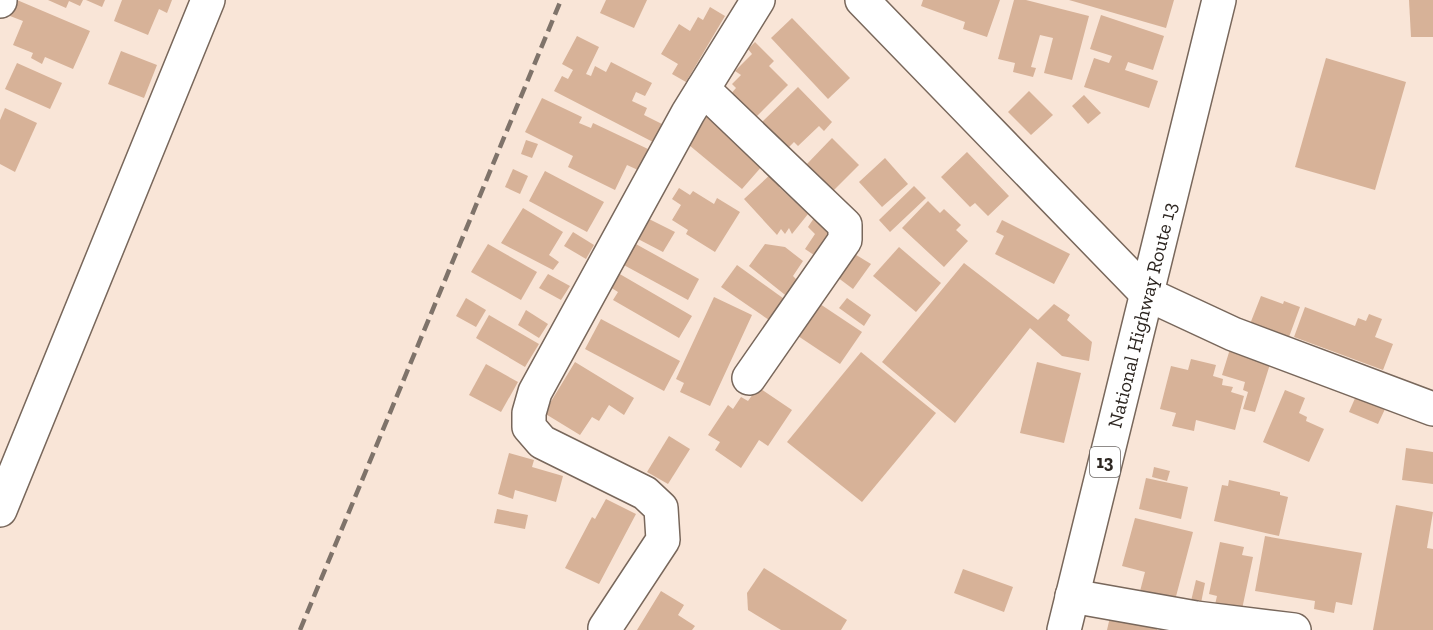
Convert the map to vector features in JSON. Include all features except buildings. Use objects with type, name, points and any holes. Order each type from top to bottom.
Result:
[{"type":"main road","points":[[0,510],[208,0]]},
{"type":"main road","points":[[605,628],[663,540],[661,508],[645,493],[542,442],[529,427],[529,414],[535,392],[688,113],[758,0]]},
{"type":"main road","name":"National Highway Route 13","points":[[1064,630],[1219,0]]},
{"type":"main road","points":[[873,5],[1147,294],[1233,334],[1433,409]]},
{"type":"main road","points":[[703,89],[845,225],[845,240],[749,378]]},
{"type":"main road","points":[[1072,596],[1196,618],[1294,630]]},
{"type":"railway","points":[[300,630],[561,0]]}]
